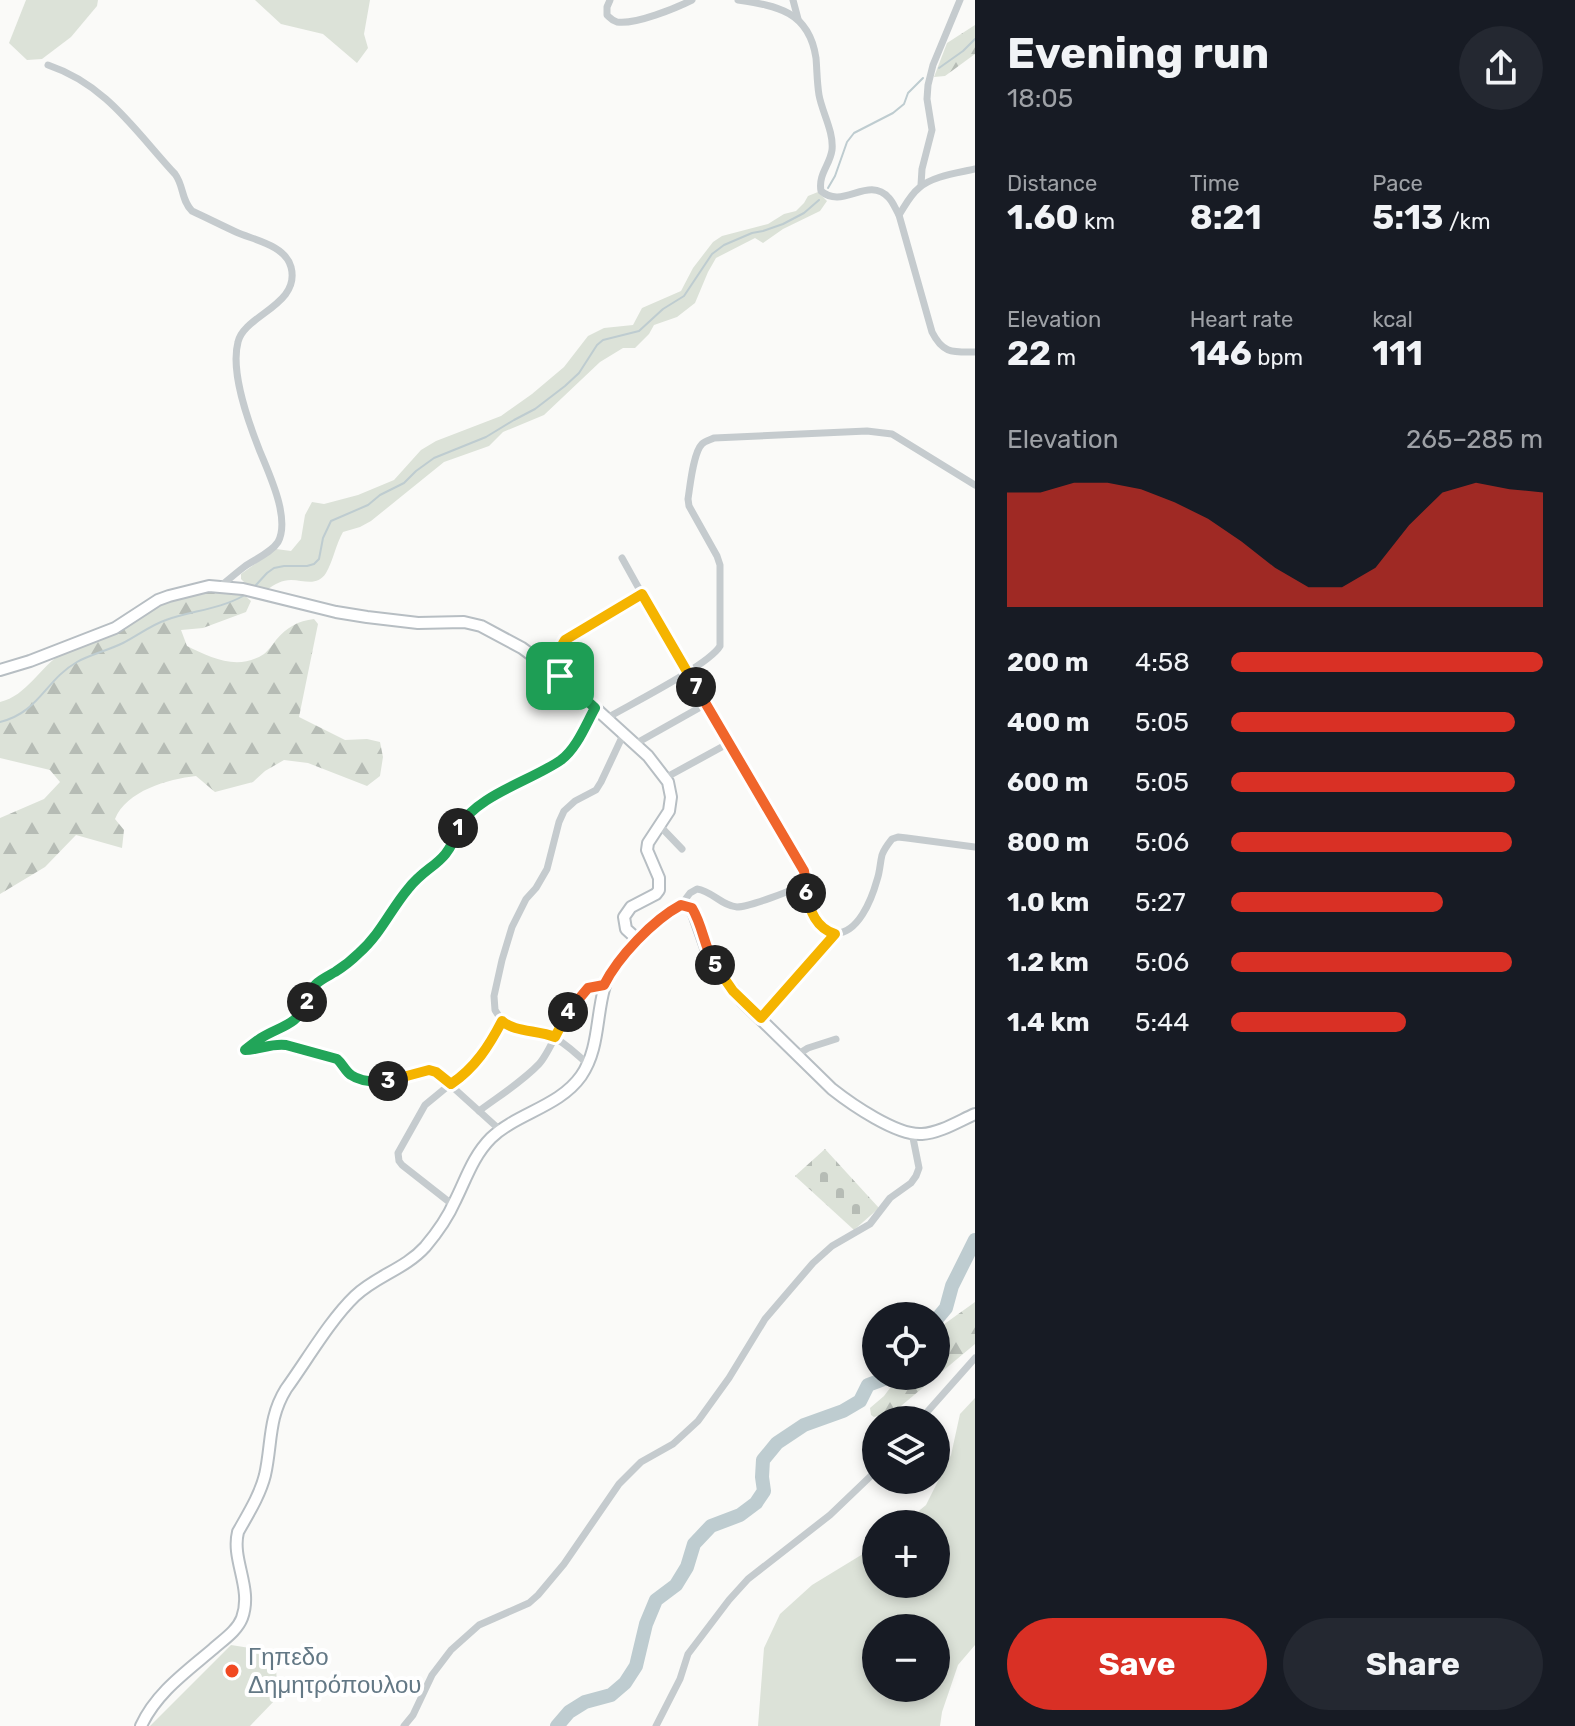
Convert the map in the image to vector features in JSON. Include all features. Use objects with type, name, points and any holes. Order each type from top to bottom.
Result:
[{"type":"main road","points":[[0,670],[115,628],[158,600],[196,588],[221,586],[243,589],[367,617],[418,623],[464,622],[481,626],[541,660],[624,733],[665,778],[671,803],[669,811],[649,838],[647,850],[659,878],[659,890],[631,907],[624,917],[626,929],[638,940]]},
{"type":"main road","points":[[141,1726],[147,1713],[165,1691],[232,1633],[242,1619],[245,1587],[236,1539],[261,1489],[273,1418],[280,1399],[344,1307],[367,1286],[413,1259],[431,1240],[453,1205],[473,1161],[488,1142],[500,1130],[568,1091],[578,1080],[588,1064],[595,1043],[604,985],[638,940],[662,917],[681,905],[692,908],[706,948],[722,976],[743,1002],[848,1101],[912,1133],[933,1132],[975,1114]]},
{"type":"street","points":[[610,0],[607,15],[623,22],[692,0]]},
{"type":"street","points":[[738,0],[774,6],[799,21]]},
{"type":"street","points":[[793,0],[816,57],[819,96],[830,134],[832,150],[821,175],[821,191],[835,198],[867,189],[889,198],[899,215],[938,344],[954,352],[975,352]]},
{"type":"street","points":[[921,185],[932,130],[928,85],[960,0]]},
{"type":"street","points":[[48,65],[74,75],[103,95],[175,174],[180,181],[182,198],[192,211],[272,247],[287,259],[291,268],[291,281],[279,302],[246,327],[238,340],[236,352],[243,397],[277,491],[282,529],[275,546],[221,586]]},
{"type":"street","points":[[899,215],[921,185],[975,169]]},
{"type":"street","points":[[607,718],[714,655],[721,641],[720,565],[688,499],[696,455],[703,443],[714,438],[886,432],[975,485]]},
{"type":"street","points":[[622,558],[806,877],[793,889],[741,907],[727,904],[706,890],[697,889],[681,905]]},
{"type":"street","points":[[560,676],[558,655],[565,640],[642,594]]},
{"type":"street","points":[[635,744],[706,704]]},
{"type":"street","points":[[500,1130],[436,1072],[429,1070],[383,1082],[356,1078],[337,1059],[286,1045],[245,1050],[301,1016],[315,983],[343,966],[367,945],[408,888],[442,859],[463,819],[486,801],[560,760],[574,746],[595,708]]},
{"type":"street","points":[[588,1064],[555,1037],[542,1032],[514,1029],[502,1021],[495,1010],[494,996],[512,927],[526,899],[547,869],[564,811],[596,790],[624,733]]},
{"type":"street","points":[[665,778],[729,743]]},
{"type":"street","points":[[659,825],[682,849]]},
{"type":"street","points":[[761,1018],[835,934],[848,930],[856,923],[866,908],[878,878],[881,857],[892,839],[898,837],[975,847]]},
{"type":"street","points":[[803,883],[817,923],[825,931],[835,934]]},
{"type":"street","points":[[479,1111],[546,1056],[561,1023],[583,992],[593,986],[604,985]]},
{"type":"street","points":[[453,1205],[402,1165],[398,1156],[400,1148],[425,1105],[476,1063],[502,1021]]},
{"type":"street","points":[[797,1055],[836,1039]]},
{"type":"street","points":[[404,1726],[413,1715],[432,1675],[451,1650],[479,1625],[529,1603],[538,1595],[630,1472],[673,1444],[709,1408],[765,1319],[813,1263],[832,1246],[870,1224],[890,1198],[911,1183],[919,1168],[912,1133]]},
{"type":"street","points":[[932,1406],[975,1358]]},
{"type":"street","points":[[656,1726],[680,1679],[688,1654],[729,1600],[748,1579],[830,1515],[862,1484]]},
{"type":"green space","points":[[26,0],[98,0],[97,6],[71,37],[42,59],[27,60],[9,43]]},
{"type":"green space","points":[[255,0],[370,0],[364,34],[368,48],[357,63],[323,34],[281,24]]},
{"type":"green space","points":[[975,25],[975,54],[945,76],[934,77],[947,43]]},
{"type":"green space","points":[[818,192],[827,201],[820,211],[783,229],[763,243],[755,238],[716,258],[695,303],[677,317],[654,325],[635,348],[623,348],[600,362],[544,415],[503,432],[489,446],[444,462],[371,521],[343,532],[328,568],[319,580],[285,581],[268,589],[248,586],[241,579],[241,574],[276,549],[291,551],[301,539],[305,515],[312,502],[324,504],[358,495],[394,480],[421,450],[436,441],[501,416],[564,367],[588,336],[604,328],[633,325],[642,308],[681,291],[693,268],[713,242],[722,236],[768,224],[796,211],[808,196]]},
{"type":"green space","points":[[202,592],[244,595],[251,601],[246,612],[203,628],[181,630],[187,646],[225,661],[244,662],[264,654],[293,625],[314,619],[318,624],[299,717],[345,740],[380,742],[383,757],[380,776],[367,786],[308,763],[284,760],[253,782],[215,792],[196,776],[173,780],[138,794],[120,809],[115,819],[124,830],[122,848],[76,835],[45,867],[0,894],[0,818],[44,799],[60,782],[50,770],[0,758],[0,702],[18,694],[63,653],[114,633],[171,600]]},
{"type":"green space","points":[[825,1149],[879,1208],[854,1230],[795,1176]]},
{"type":"green space","points":[[975,1302],[975,1344],[950,1365],[950,1320]]},
{"type":"green space","points":[[888,1390],[920,1390],[901,1406],[872,1406]]},
{"type":"green space","points":[[975,1398],[975,1645],[958,1665],[950,1688],[950,1614],[862,1614],[862,1702],[945,1702],[940,1726],[758,1726],[764,1648],[780,1614],[812,1585],[862,1555],[862,1598],[950,1598],[950,1510],[920,1510],[932,1494],[950,1494],[951,1455],[960,1414]]},
{"type":"green space","name":"Γηπεδο Δημητρόπουλου","points":[[231,1645],[268,1651],[276,1669],[278,1697],[250,1726],[150,1726]]},
{"type":"waterway","points":[[939,68],[975,39]]},
{"type":"waterway","points":[[828,188],[847,142],[854,133],[893,113],[904,104],[908,93],[923,78]]},
{"type":"waterway","points":[[256,585],[274,568],[314,564],[319,559],[323,538],[331,521],[368,505],[404,483],[434,458],[486,437],[535,409],[579,373],[603,340],[639,331],[663,309],[684,296],[712,254],[724,245],[783,224],[804,213],[819,200]]},
{"type":"waterway","points":[[0,722],[24,711],[66,669],[82,659],[123,643],[160,622],[243,596]]},
{"type":"waterway","points":[[948,1302],[952,1286],[975,1240]]},
{"type":"waterway","points":[[557,1726],[569,1712],[585,1702],[611,1695],[625,1683],[636,1666],[646,1624],[656,1600],[676,1585],[687,1567],[694,1544],[711,1526],[740,1515],[756,1503],[764,1491],[763,1460],[777,1443],[804,1425],[843,1411],[860,1401],[866,1390]]},
{"type":"place","name":"Γηπεδο Δημητρόπουλου","points":[[232,1671]]},
{"type":"route","points":[[642,594],[804,871],[806,877],[803,883],[808,904],[817,923],[825,931],[835,934],[761,1018],[722,976],[706,948],[696,914],[687,905],[681,905],[662,917],[638,940],[604,985],[593,986],[583,992],[555,1037],[542,1032],[514,1029],[502,1021],[481,1057],[451,1084],[429,1070],[383,1082],[356,1078],[337,1059],[286,1045],[245,1050],[301,1016],[315,983],[360,953],[413,882],[442,859],[463,819],[486,801],[560,760],[574,746],[595,708],[560,676],[558,655],[565,640],[642,594]]}]
